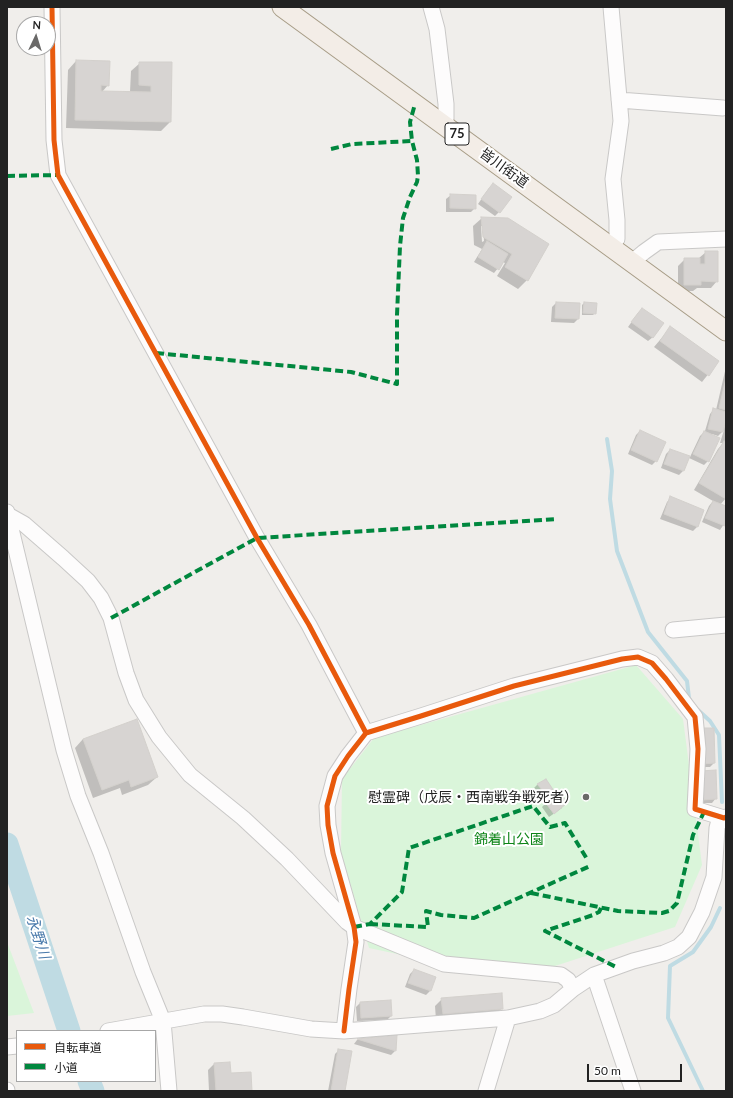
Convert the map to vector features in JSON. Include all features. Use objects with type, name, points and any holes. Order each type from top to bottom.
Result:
[{"type":"main road","name":"皆川街道","points":[[282,7],[726,331]]},
{"type":"street","points":[[52,7],[54,140],[58,176],[257,538],[309,625],[366,733]]},
{"type":"street","points":[[431,7],[437,29],[446,104],[446,126]]},
{"type":"street","points":[[610,246],[617,239],[617,220],[613,179],[621,121],[611,7]]},
{"type":"street","points":[[619,100],[723,108]]},
{"type":"street","points":[[632,262],[658,242],[726,239]]},
{"type":"street","points":[[8,514],[24,524],[63,558],[88,581],[102,598],[111,618],[126,673],[136,700],[159,737],[190,775],[243,818],[287,860],[347,922],[444,964],[551,974],[561,976],[568,980],[573,989]]},
{"type":"street","points":[[8,514],[63,743],[78,796],[101,853],[142,972],[163,1021],[169,1091]]},
{"type":"street","points":[[673,630],[726,625]]},
{"type":"street","points":[[114,1030],[204,1014],[222,1014],[311,1029],[344,1031],[508,1018],[540,1012],[554,1005],[573,989],[594,976],[633,961],[664,953],[678,947],[689,937],[702,912],[714,878],[717,828],[725,817],[695,809],[698,749],[695,717],[652,663],[638,656],[622,659],[514,686],[366,733],[335,776],[327,806],[328,825],[333,853],[354,926],[356,942],[344,1031]]},
{"type":"street","points":[[594,976],[633,1091]]},
{"type":"street","points":[[486,1091],[508,1018]]},
{"type":"green space","name":"錦着山公園","points":[[636,665],[683,719],[702,865],[675,927],[515,979],[369,948],[341,852],[342,779],[374,738]]},
{"type":"green space","points":[[7,942],[34,1013],[7,1016]]},
{"type":"building","points":[[76,60],[110,61],[109,86],[101,85],[101,91],[151,92],[151,86],[139,85],[139,62],[172,62],[171,122],[75,120]]},
{"type":"building","points":[[493,183],[512,197],[500,213],[481,199]]},
{"type":"building","points":[[450,194],[476,195],[476,209],[450,208]]},
{"type":"building","points":[[481,217],[508,218],[549,244],[528,281],[505,267],[512,254],[483,237]]},
{"type":"building","points":[[487,241],[508,254],[499,270],[478,257]]},
{"type":"building","points":[[705,251],[718,251],[718,282],[701,281],[701,285],[684,285],[684,258],[700,258],[700,264],[705,264]]},
{"type":"building","points":[[556,302],[580,303],[579,319],[555,318]]},
{"type":"building","points":[[584,302],[597,303],[596,314],[583,313]]},
{"type":"building","points":[[642,308],[664,323],[653,338],[631,322]]},
{"type":"building","points":[[670,326],[719,361],[709,376],[660,341]]},
{"type":"building","points":[[726,378],[726,410],[719,408]]},
{"type":"building","points":[[713,408],[726,412],[726,421],[723,432],[708,429]]},
{"type":"building","points":[[640,430],[666,442],[657,462],[631,450]]},
{"type":"building","points":[[704,431],[720,438],[709,462],[693,454]]},
{"type":"building","points":[[724,441],[726,442],[726,499],[699,483]]},
{"type":"building","points":[[670,449],[690,456],[684,471],[664,464]]},
{"type":"building","points":[[670,496],[704,510],[698,527],[664,514]]},
{"type":"building","points":[[713,501],[726,506],[725,526],[705,518]]},
{"type":"building","points":[[137,719],[158,777],[131,787],[129,780],[102,790],[83,739]]},
{"type":"building","points":[[701,728],[714,728],[715,763],[702,764]]},
{"type":"building","points":[[716,770],[717,799],[702,800],[700,771]]},
{"type":"building","points":[[546,779],[556,794],[560,792],[567,803],[554,814],[545,802],[549,798],[537,784]]},
{"type":"building","points":[[414,969],[436,977],[431,991],[408,983]]},
{"type":"building","points":[[502,993],[503,1009],[443,1014],[441,998]]},
{"type":"building","points":[[391,1000],[392,1016],[361,1018],[360,1002]]},
{"type":"building","points":[[397,1035],[396,1051],[357,1039]]},
{"type":"building","points":[[338,1049],[352,1051],[345,1091],[331,1091]]},
{"type":"building","points":[[230,1062],[231,1073],[251,1072],[252,1091],[216,1091],[214,1063]]},
{"type":"waterway","points":[[607,439],[612,471],[610,499],[617,551],[648,632],[687,681],[690,700]]},
{"type":"waterway","points":[[698,710],[710,721],[719,735],[722,802]]},
{"type":"waterway","name":"永野川","points":[[7,844],[69,1030]]},
{"type":"waterway","points":[[703,1091],[668,1018],[670,966],[693,952],[711,927],[720,908]]},
{"type":"waterway","name":"永野川","points":[[89,1082],[93,1091]]},
{"type":"marked path","points":[[331,149],[352,144],[412,141],[410,122],[415,104]]},
{"type":"marked path","points":[[156,353],[351,372],[397,384],[397,315],[400,246],[403,218],[418,176],[417,160],[412,141]]},
{"type":"marked path","points":[[7,176],[58,175]]},
{"type":"marked path","points":[[111,618],[257,538],[557,519]]},
{"type":"marked path","points":[[354,927],[370,924],[402,892],[409,848],[533,806],[550,827],[565,823],[587,859]]},
{"type":"marked path","points":[[531,893],[618,911],[662,913],[669,911],[677,903],[693,835],[704,812]]},
{"type":"marked path","points":[[370,924],[428,927],[426,911],[441,915],[474,918],[590,866]]},
{"type":"marked path","points":[[601,908],[599,912],[593,915],[545,931],[616,967]]},
{"type":"cycle path","points":[[52,7],[54,140],[58,175],[257,538],[309,625],[366,733]]},
{"type":"cycle path","points":[[344,1031],[356,942],[354,927],[333,853],[328,825],[327,806],[335,776],[366,733],[514,686],[622,659],[638,657],[652,663],[695,717],[698,749],[695,809],[724,818],[726,817]]},
{"type":"place","name":"慰霊碑（戊辰・西南戦争戦死者）","points":[[586,797]]}]
